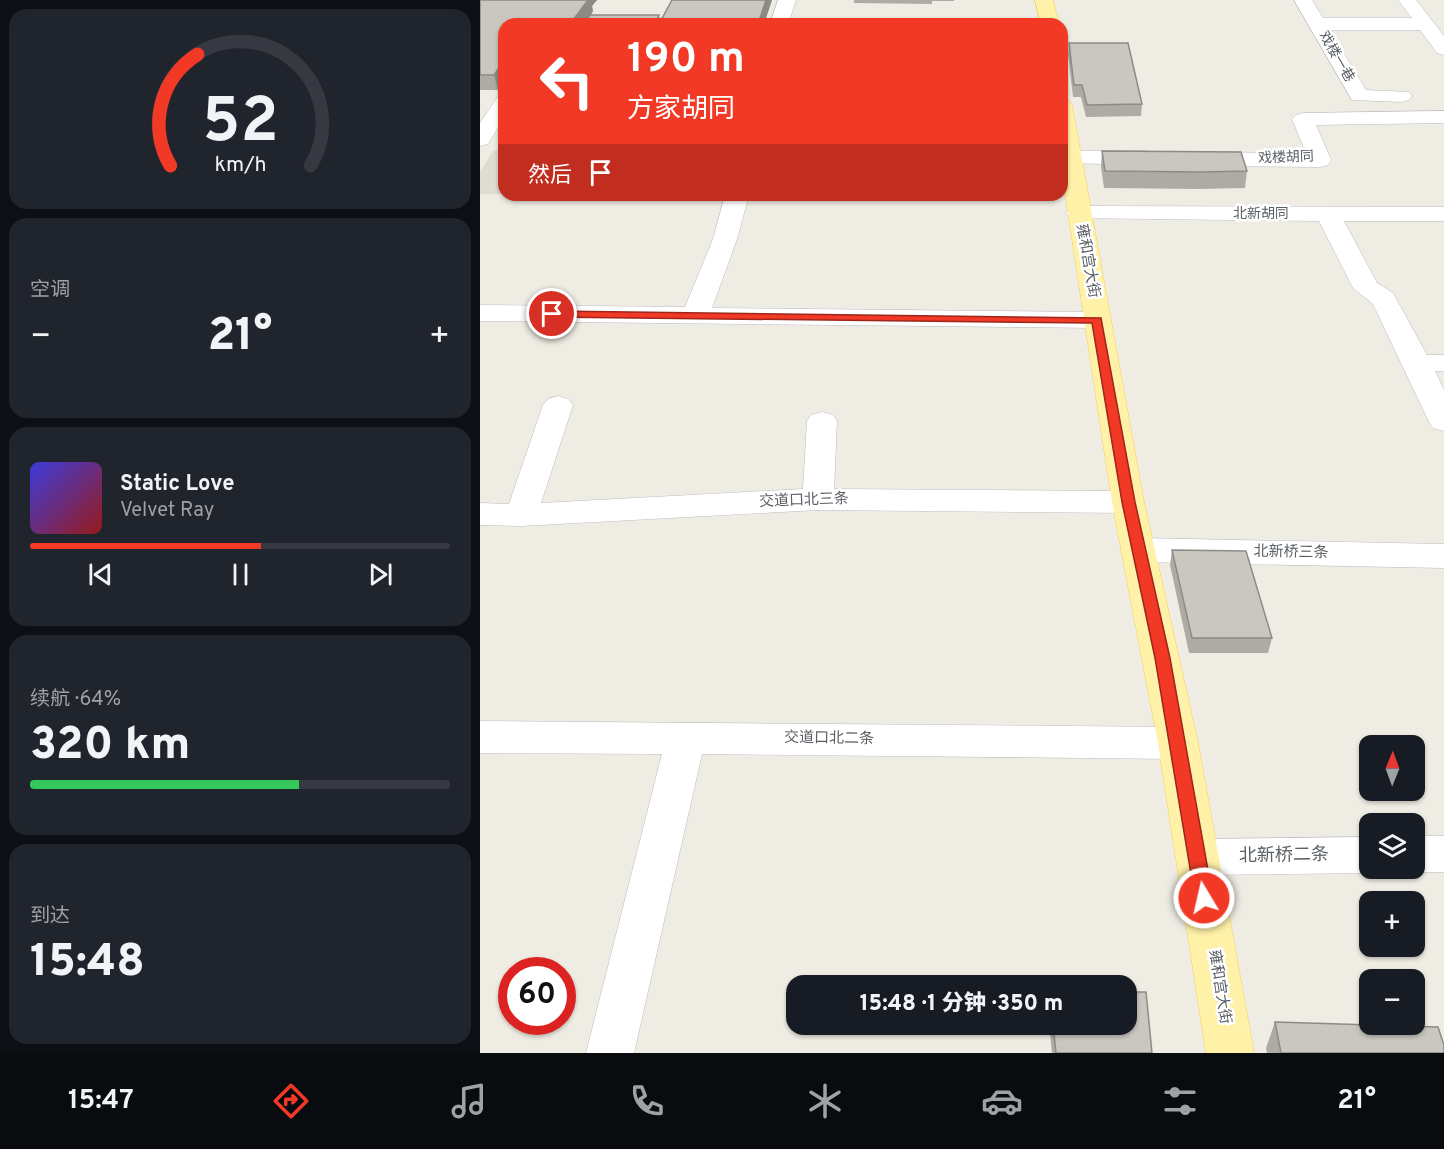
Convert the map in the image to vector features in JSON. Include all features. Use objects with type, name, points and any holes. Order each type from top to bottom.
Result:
[{"type":"main road","points":[[1044,0],[1048,18]]},
{"type":"main road","name":"雍和宫大街","points":[[1068,140],[1078,213],[1128,502],[1178,743],[1230,1053]]},
{"type":"lane","points":[[781,18],[787,0]]},
{"type":"lane","name":"戏楼一巷","points":[[1303,0],[1359,96],[1426,96],[1442,117]]},
{"type":"lane","points":[[1407,0],[1444,49]]},
{"type":"lane","points":[[1317,24],[1425,24]]},
{"type":"lane","points":[[480,139],[498,100]]},
{"type":"lane","name":"戏楼胡同","points":[[1071,158],[1320,160],[1303,119],[1442,117]]},
{"type":"lane","points":[[695,317],[725,239],[735,201]]},
{"type":"lane","name":"北新胡同","points":[[1078,213],[1443,216]]},
{"type":"lane","points":[[1328,214],[1366,288],[1384,299],[1431,363],[1444,422]]},
{"type":"lane","points":[[480,313],[1097,320]]},
{"type":"lane","points":[[520,515],[558,405]]},
{"type":"lane","points":[[818,499],[822,421]]},
{"type":"lane","name":"交道口北三条","points":[[480,514],[520,515],[818,499],[1128,502]]},
{"type":"lane","name":"北新桥三条","points":[[1138,550],[1444,556]]},
{"type":"lane","name":"交道口北二条","points":[[480,737],[1178,743]]},
{"type":"lane","points":[[610,1053],[686,737]]},
{"type":"lane","points":[[1425,854],[1444,854]]},
{"type":"lane","name":"北新桥二条","points":[[1198,857],[1359,855]]},
{"type":"shaded area","points":[[498,149],[498,194],[480,194],[480,172],[493,151]]},
{"type":"building","points":[[480,0],[588,0],[574,18],[498,18],[498,69],[494,75],[480,75]]},
{"type":"building","points":[[672,0],[766,0],[760,18],[662,18]]},
{"type":"building","points":[[590,15],[659,15],[658,18],[588,18]]},
{"type":"building","points":[[1069,43],[1128,43],[1142,104],[1087,105],[1082,85],[1074,85]]},
{"type":"building","points":[[1102,151],[1241,152],[1247,171],[1105,171]]},
{"type":"building","points":[[1172,550],[1246,551],[1272,638],[1192,638]]},
{"type":"building","points":[[1137,992],[1146,992],[1152,1053],[1056,1053],[1054,1035],[1137,1035]]},
{"type":"building","points":[[1275,1022],[1359,1025],[1359,1035],[1425,1035],[1425,1027],[1438,1027],[1444,1045],[1444,1053],[1281,1053]]},
{"type":"route","points":[[552,314],[1097,320],[1128,502],[1178,743],[1204,898]]}]
